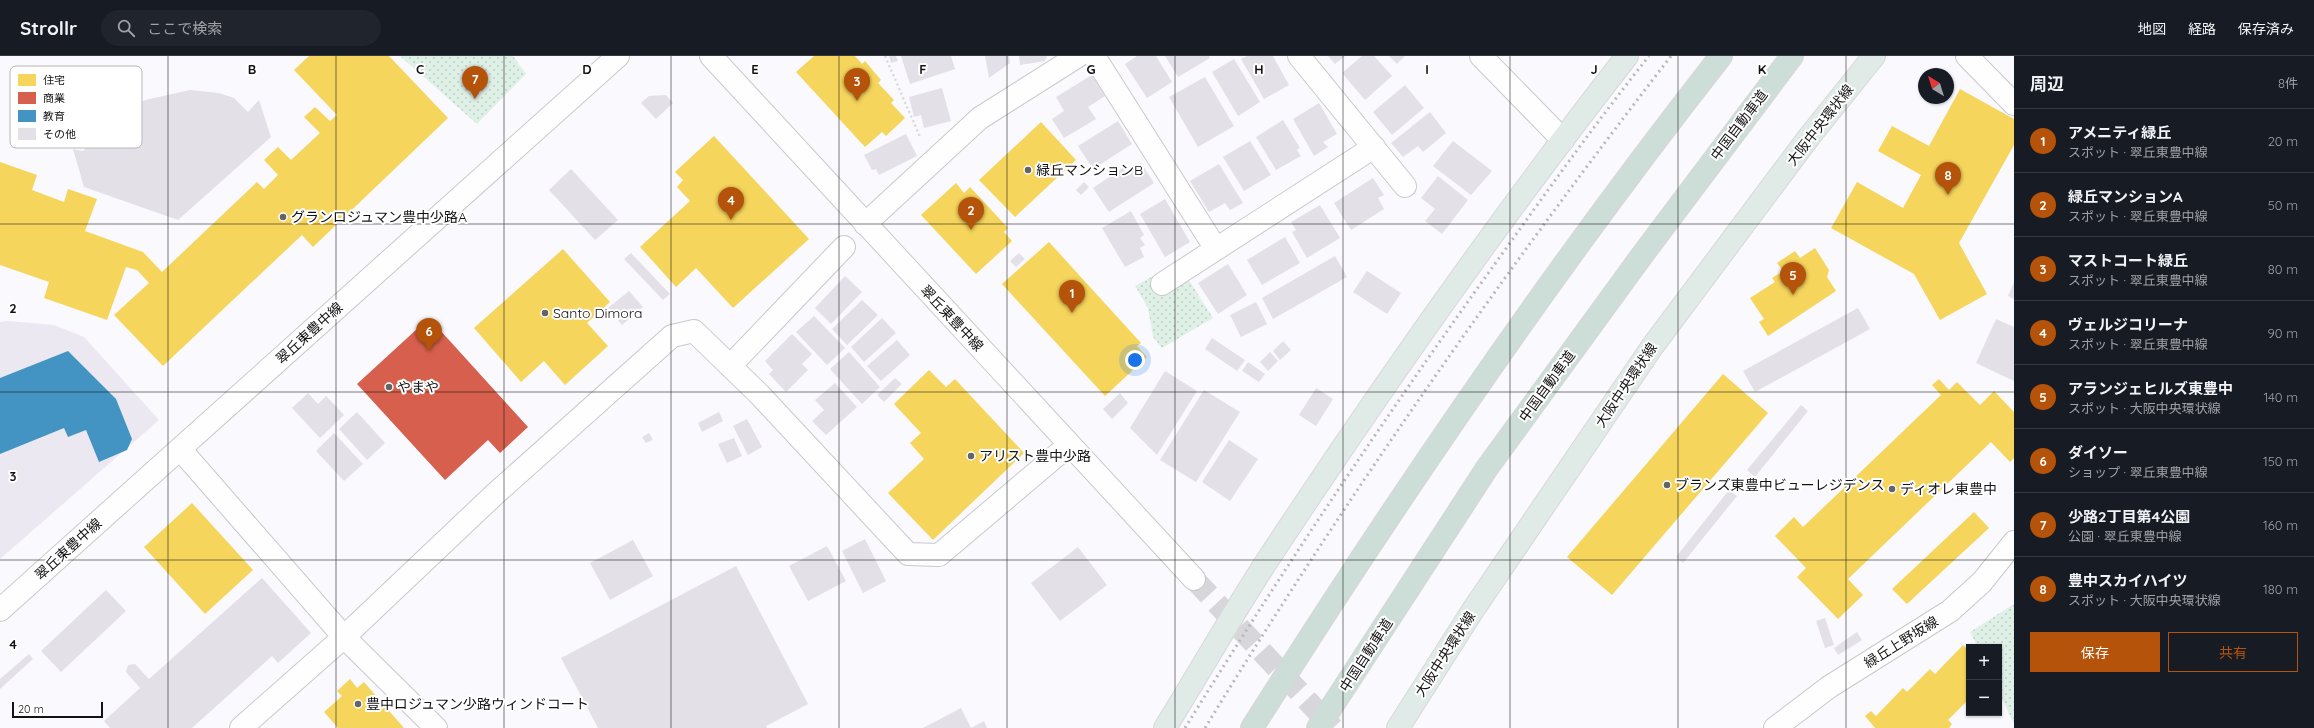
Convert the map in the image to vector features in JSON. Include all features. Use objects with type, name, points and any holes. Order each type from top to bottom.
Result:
[{"type":"highway","points":[[1252,728],[1318,623],[1427,458],[1629,175],[1721,56]]},
{"type":"highway","name":"中国自動車道","points":[[1318,728],[1487,468],[1646,250],[1792,56]]},
{"type":"main road","points":[[1165,728],[1262,569],[1378,397],[1534,177],[1627,56]]},
{"type":"main road","name":"大阪中央環状線","points":[[1398,728],[1473,610],[1652,348],[1809,137],[1874,56]]},
{"type":"main road","points":[[1153,728],[1201,671]]},
{"type":"street","name":"翠丘東豊中線","points":[[0,610],[618,56]]},
{"type":"street","name":"翠丘東豊中線","points":[[711,56],[1194,579]]},
{"type":"street","points":[[1094,56],[1216,249]]},
{"type":"street","points":[[1299,56],[1405,186]]},
{"type":"street","points":[[1482,56],[1563,140]]},
{"type":"street","points":[[1967,56],[2014,104]]},
{"type":"street","points":[[865,224],[980,118],[1072,57]]},
{"type":"street","points":[[1162,284],[1374,147]]},
{"type":"street","points":[[730,366],[844,247]]},
{"type":"street","points":[[241,728],[344,638],[495,494],[672,336],[694,331],[759,394],[908,554],[939,555],[1068,444]]},
{"type":"street","points":[[180,449],[344,638],[436,728]]},
{"type":"street","name":"緑丘上野坂線","points":[[1775,728],[1829,687],[1950,611],[1982,582],[2012,549]]},
{"type":"path","points":[[885,56],[932,163]]},
{"type":"shaded area","points":[[400,56],[513,56],[526,74],[477,124]]},
{"type":"shaded area","points":[[1153,276],[1162,292],[1187,277],[1213,318],[1162,348],[1153,337],[1148,308],[1135,286]]},
{"type":"shaded area","points":[[8,321],[54,325],[84,337],[159,420],[0,559],[0,322]]},
{"type":"shaded area","points":[[2014,604],[2014,724],[2002,698],[2002,644],[1976,644],[1970,632]]},
{"type":"building: 住宅","name":"グランロジュマン豊中少路A","points":[[309,56],[389,56],[448,118],[313,247],[302,235],[163,366],[114,315],[149,283],[137,270],[126,267],[107,320],[44,298],[49,282],[0,265],[0,162],[37,175],[32,190],[64,202],[68,189],[97,199],[85,231],[143,252],[162,272],[257,182],[264,189],[278,175],[264,160],[278,147],[291,160],[320,133],[304,117],[315,107],[330,121],[337,115],[294,70]]},
{"type":"building: 住宅","points":[[814,56],[855,56],[862,64],[865,61],[881,80],[878,83],[894,100],[891,103],[905,118],[886,136],[882,132],[865,147],[796,72]]},
{"type":"building: 住宅","points":[[1960,89],[2014,119],[2014,145],[1959,243],[1987,294],[1940,320],[1914,274],[1831,228],[1857,182],[1903,208],[1921,175],[1878,151],[1892,126],[1929,146],[1952,104],[1954,104],[1954,100]]},
{"type":"building: 住宅","name":"緑丘マンションB","points":[[1041,122],[1076,160],[1015,217],[979,180]]},
{"type":"building: 住宅","points":[[714,136],[809,239],[733,308],[696,268],[676,287],[640,247],[690,201],[677,187],[683,180],[675,172]]},
{"type":"building: 住宅","points":[[956,183],[964,193],[970,187],[1008,228],[1004,232],[1012,241],[976,274],[921,215]]},
{"type":"building: 住宅","points":[[1049,242],[1141,343],[1137,346],[1147,357],[1105,396],[1002,284]]},
{"type":"building: 住宅","points":[[1815,248],[1829,270],[1827,277],[1836,291],[1768,336],[1759,322],[1764,319],[1750,298],[1775,282],[1772,278],[1783,271],[1777,263],[1795,251],[1800,258]]},
{"type":"building: 住宅","name":"Santo Dimora","points":[[563,249],[610,302],[587,323],[608,346],[565,385],[544,361],[521,382],[474,328]]},
{"type":"building: 住宅","name":"アリスト豊中少路","points":[[929,370],[946,387],[955,379],[1024,453],[933,540],[888,493],[924,459],[910,443],[921,433],[894,404]]},
{"type":"building: 住宅","name":"ブランズ東豊中ビューレジデンス","points":[[1723,374],[1768,413],[1612,595],[1567,557]]},
{"type":"building: 住宅","name":"ディオレ東豊中","points":[[1939,379],[1949,390],[1957,382],[1980,405],[1994,391],[2014,412],[2014,458],[2010,462],[1991,442],[1848,579],[1863,595],[1838,619],[1797,577],[1806,568],[1775,536],[1794,517],[1803,527],[1941,395],[1932,385]]},
{"type":"building: 住宅","points":[[192,503],[253,570],[205,614],[144,547]]},
{"type":"building: 住宅","points":[[1974,512],[1989,528],[1907,604],[1892,589]]},
{"type":"building: 住宅","points":[[1963,645],[1966,648],[1966,702],[1948,720],[1952,724],[1949,728],[1875,728],[1865,716],[1871,711],[1876,716],[1903,688],[1907,692],[1930,669],[1935,674]]},
{"type":"building: 住宅","name":"豊中ロジュマン少路ウィンドコート","points":[[350,679],[357,688],[364,682],[404,728],[338,728],[324,712],[342,696],[337,691]]},
{"type":"building: 商業","points":[[429,318],[528,427],[500,453],[488,440],[445,480],[357,384]]},
{"type":"building: 教育","points":[[68,351],[116,399],[132,439],[127,450],[99,462],[86,430],[68,437],[64,428],[0,454],[0,378]]},
{"type":"building: その他","points":[[889,56],[896,56],[898,61],[891,63]]},
{"type":"building: その他","points":[[901,56],[951,56],[955,69],[910,84]]},
{"type":"building: その他","points":[[985,56],[1009,56],[1010,63],[989,78]]},
{"type":"building: その他","points":[[1019,56],[1047,56],[1045,61],[1020,65]]},
{"type":"building: その他","points":[[1137,56],[1156,56],[1172,82],[1147,98],[1125,64]]},
{"type":"building: その他","points":[[1165,56],[1209,56],[1210,58],[1178,77]]},
{"type":"building: その他","points":[[1247,56],[1273,56],[1289,85],[1264,99],[1241,59]]},
{"type":"building: その他","points":[[1328,56],[1345,56],[1335,64]]},
{"type":"building: その他","points":[[1362,56],[1374,56],[1392,76],[1365,100],[1342,73]]},
{"type":"building: その他","points":[[1389,56],[1405,56],[1397,64]]},
{"type":"building: その他","points":[[1234,59],[1260,102],[1238,116],[1212,72]]},
{"type":"building: その他","points":[[1092,75],[1105,96],[1088,107],[1096,119],[1064,138],[1052,119],[1064,111],[1056,97]]},
{"type":"building: その他","points":[[1205,77],[1234,126],[1198,147],[1169,97]]},
{"type":"building: その他","points":[[1405,85],[1424,108],[1392,135],[1373,112]]},
{"type":"building: その他","points":[[942,88],[951,121],[924,128],[921,115],[914,117],[909,97]]},
{"type":"building: その他","points":[[190,90],[219,93],[234,98],[248,112],[259,100],[271,137],[178,220],[84,187],[73,149],[83,151],[86,148],[142,148],[142,102]]},
{"type":"building: その他","points":[[666,95],[673,103],[656,119],[641,103],[649,96]]},
{"type":"building: その他","points":[[1319,103],[1337,134],[1323,142],[1328,147],[1314,156],[1293,119]]},
{"type":"building: その他","points":[[1430,112],[1446,133],[1423,152],[1418,146],[1403,157],[1391,143]]},
{"type":"building: その他","points":[[1283,120],[1300,148],[1297,150],[1301,156],[1276,170],[1256,137]]},
{"type":"building: その他","points":[[1118,121],[1132,144],[1093,169],[1078,146]]},
{"type":"building: その他","points":[[906,134],[917,156],[879,175],[876,169],[872,170],[864,155]]},
{"type":"building: その他","points":[[1250,141],[1271,175],[1244,191],[1223,157]]},
{"type":"building: その他","points":[[1453,141],[1492,171],[1471,195],[1433,166]]},
{"type":"building: その他","points":[[1141,163],[1154,183],[1109,212],[1093,188],[1124,167],[1127,172]]},
{"type":"building: その他","points":[[1219,164],[1243,203],[1230,210],[1225,203],[1209,212],[1190,181]]},
{"type":"building: その他","points":[[571,169],[618,220],[595,240],[549,190]]},
{"type":"building: その他","points":[[1438,176],[1468,200],[1442,234],[1425,221],[1435,209],[1421,198]]},
{"type":"building: その他","points":[[1373,178],[1384,195],[1378,198],[1384,209],[1351,230],[1334,203]]},
{"type":"building: その他","points":[[1084,182],[1089,187],[1081,195],[1076,190]]},
{"type":"building: その他","points":[[1165,199],[1190,242],[1165,257],[1140,214]]},
{"type":"building: その他","points":[[1320,205],[1340,238],[1307,258],[1292,232],[1296,230],[1291,222]]},
{"type":"building: その他","points":[[1131,211],[1144,235],[1140,238],[1145,245],[1140,248],[1144,257],[1125,267],[1102,228]]},
{"type":"building: その他","points":[[1285,237],[1300,263],[1262,285],[1247,260]]},
{"type":"building: その他","points":[[631,253],[670,294],[663,300],[624,259]]},
{"type":"building: その他","points":[[1019,253],[1025,259],[1016,267],[1010,261]]},
{"type":"building: その他","points":[[1335,256],[1347,277],[1273,319],[1262,298]]},
{"type":"building: その他","points":[[1228,264],[1247,295],[1218,314],[1198,283]]},
{"type":"building: その他","points":[[1367,271],[1401,293],[1387,314],[1353,292]]},
{"type":"building: その他","points":[[845,276],[862,292],[831,324],[815,308]]},
{"type":"building: その他","points":[[2014,282],[2014,299],[2008,296]]},
{"type":"building: その他","points":[[629,291],[643,307],[622,325],[608,308]]},
{"type":"building: その他","points":[[862,300],[878,315],[847,345],[832,329]]},
{"type":"building: その他","points":[[1256,302],[1267,324],[1241,337],[1230,315]]},
{"type":"building: その他","points":[[1858,308],[1870,329],[1755,392],[1743,371]]},
{"type":"building: その他","points":[[814,316],[845,348],[827,365],[796,332]]},
{"type":"building: その他","points":[[882,318],[896,333],[864,362],[851,347]]},
{"type":"building: その他","points":[[1996,319],[2014,327],[2014,381],[1976,363]]},
{"type":"building: その他","points":[[792,334],[812,354],[802,364],[808,370],[786,392],[769,374],[773,370],[765,361]]},
{"type":"building: その他","points":[[1212,338],[1245,360],[1237,371],[1205,349]]},
{"type":"building: その他","points":[[897,340],[910,355],[881,381],[867,366]]},
{"type":"building: その他","points":[[1283,341],[1291,350],[1280,360],[1273,351]]},
{"type":"building: その他","points":[[849,352],[880,387],[862,404],[830,369]]},
{"type":"building: その他","points":[[1270,352],[1278,361],[1268,371],[1260,362]]},
{"type":"building: その他","points":[[1248,362],[1265,374],[1259,382],[1242,371]]},
{"type":"building: その他","points":[[1165,371],[1197,391],[1157,455],[1130,428]]},
{"type":"building: その他","points":[[895,378],[902,384],[884,402],[877,395]]},
{"type":"building: その他","points":[[835,383],[857,407],[826,435],[812,421],[824,410],[815,400]]},
{"type":"building: その他","points":[[1316,388],[1333,399],[1316,426],[1299,415]]},
{"type":"building: その他","points":[[1204,390],[1240,412],[1196,482],[1160,460]]},
{"type":"building: その他","points":[[308,393],[318,404],[326,396],[344,415],[320,438],[292,408]]},
{"type":"building: その他","points":[[1120,393],[1128,403],[1112,419],[1103,409]]},
{"type":"building: その他","points":[[1801,405],[1808,411],[1755,477],[1747,470]]},
{"type":"building: その他","points":[[357,412],[385,443],[367,460],[339,429]]},
{"type":"building: その他","points":[[719,412],[723,421],[702,432],[698,423]]},
{"type":"building: その他","points":[[747,419],[762,447],[748,455],[733,426]]},
{"type":"building: その他","points":[[334,433],[363,464],[344,481],[316,451]]},
{"type":"building: その他","points":[[649,433],[653,440],[646,443],[642,437]]},
{"type":"building: その他","points":[[734,438],[742,456],[727,463],[718,444]]},
{"type":"building: その他","points":[[1229,440],[1258,459],[1230,501],[1202,482]]},
{"type":"building: その他","points":[[1729,490],[1737,496],[1683,563],[1676,557]]},
{"type":"building: その他","points":[[865,539],[886,581],[863,593],[842,551]]},
{"type":"building: その他","points":[[633,540],[653,576],[610,600],[590,563]]},
{"type":"building: その他","points":[[827,546],[846,581],[808,601],[789,566]]},
{"type":"building: その他","points":[[1078,547],[1107,585],[1060,621],[1031,583]]},
{"type":"building: その他","points":[[736,566],[808,704],[766,726],[767,728],[598,728],[561,658]]},
{"type":"building: その他","points":[[262,578],[311,633],[278,663],[272,656],[192,728],[110,728],[104,721],[140,688],[126,672],[128,665],[135,664],[149,679]]},
{"type":"building: その他","points":[[106,590],[126,611],[61,672],[41,651]]},
{"type":"building: その他","points":[[1825,618],[1834,645],[1825,648],[1816,621]]},
{"type":"building: その他","points":[[1857,632],[1862,640],[1838,655],[1834,648]]},
{"type":"building: その他","points":[[29,654],[33,659],[0,689],[0,679]]},
{"type":"building: その他","points":[[961,708],[971,728],[923,728]]},
{"type":"building: その他","points":[[984,721],[987,728],[971,728]]},
{"type":"tunnel","points":[[1194,579],[1333,728]]},
{"type":"railway","points":[[1185,728],[1261,607],[1379,429],[1556,179],[1649,56]]},
{"type":"railway","points":[[1205,728],[1314,555],[1429,386],[1548,219],[1671,56]]},
{"type":"place","name":"少路2丁目第4公園","points":[[475,99]]},
{"type":"place","name":"マストコート緑丘","points":[[857,101]]},
{"type":"place","name":"緑丘マンションB","points":[[1028,170]]},
{"type":"place","name":"豊中スカイハイツ","points":[[1948,195]]},
{"type":"place","name":"グランロジュマン豊中少路A","points":[[283,217]]},
{"type":"place","name":"ヴェルジコリーナ","points":[[731,220]]},
{"type":"place","name":"緑丘マンションA","points":[[971,230]]},
{"type":"place","name":"アランジェヒルズ東豊中","points":[[1793,295]]},
{"type":"place","name":"Santo Dimora","points":[[545,313]]},
{"type":"place","name":"アメニティ緑丘","points":[[1072,313]]},
{"type":"place","name":"ダイソー","points":[[429,351]]},
{"type":"place","name":"やまや","points":[[389,387]]},
{"type":"place","name":"アリスト豊中少路","points":[[971,456]]},
{"type":"place","name":"ブランズ東豊中ビューレジデンス","points":[[1667,485]]},
{"type":"place","name":"ディオレ東豊中","points":[[1892,489]]},
{"type":"place","name":"豊中ロジュマン少路ウィンドコート","points":[[358,704]]}]
